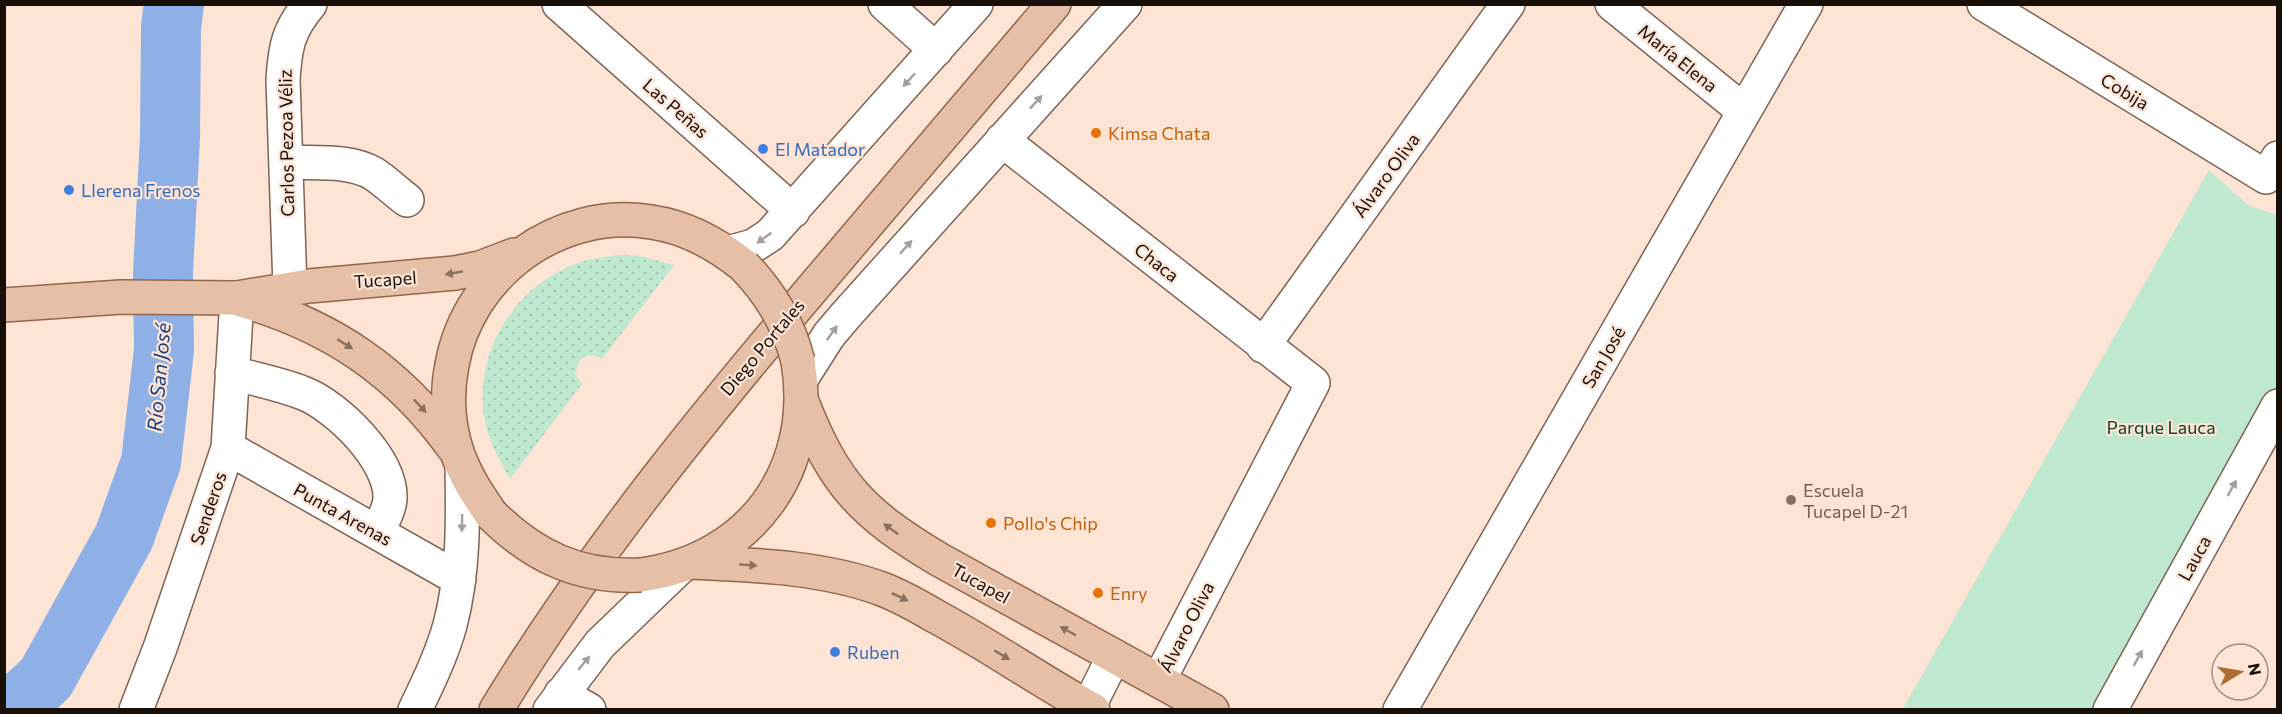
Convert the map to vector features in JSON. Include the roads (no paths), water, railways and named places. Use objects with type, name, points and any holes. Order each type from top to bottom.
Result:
[{"type":"main road","name":"Diego Portales","points":[[496,710],[562,609],[671,459],[771,337],[1054,4]]},
{"type":"main road","name":"Tucapel","points":[[4,305],[121,297],[237,298],[290,288],[455,273],[505,259],[557,234],[588,224],[630,220],[671,226],[701,237],[736,260],[769,294],[794,343],[800,381],[826,458],[859,502],[880,521],[940,560],[1212,710]]},
{"type":"main road","points":[[529,248],[508,264],[475,303],[454,350],[448,402],[451,428],[459,459],[474,490],[491,514],[519,540],[534,550],[568,566],[604,574],[641,575],[685,565],[709,555],[740,534],[766,506],[785,474],[797,439],[800,381]]},
{"type":"main road","name":"Tucapel","points":[[237,298],[274,309],[311,325],[345,343],[377,366],[407,392],[434,421],[459,459]]},
{"type":"main road","points":[[685,565],[741,564],[804,571],[846,578],[883,589],[952,625],[1089,709]]},
{"type":"street","name":"Carlos Pezoa Véliz","points":[[290,288],[285,50],[294,26],[310,4]]},
{"type":"street","name":"Las Peñas","points":[[559,4],[793,211]]},
{"type":"street","points":[[885,4],[936,50]]},
{"type":"street","points":[[736,260],[741,250],[762,241],[793,211],[976,4]]},
{"type":"street","points":[[800,381],[846,315],[1125,4]]},
{"type":"street","name":"Álvaro Oliva","points":[[1263,346],[1509,4]]},
{"type":"street","name":"María Elena","points":[[1612,4],[1744,111]]},
{"type":"street","name":"San José","points":[[1400,710],[1806,4]]},
{"type":"street","name":"Cobija","points":[[1984,4],[2272,167]]},
{"type":"street","name":"Chaca","points":[[1002,140],[1313,383]]},
{"type":"street","points":[[286,162],[350,165],[361,168],[374,174],[407,200]]},
{"type":"street","name":"Senderos","points":[[146,706],[160,648],[228,448],[237,298]]},
{"type":"street","points":[[232,373],[304,393],[324,404],[359,436],[375,458],[388,482],[390,491],[388,508],[376,532]]},
{"type":"street","name":"Álvaro Oliva","points":[[1159,680],[1313,383]]},
{"type":"street","name":"Lauca","points":[[2122,705],[2277,406]]},
{"type":"street","name":"Punta Arenas","points":[[228,448],[459,579]]},
{"type":"street","points":[[415,710],[443,646],[459,579],[462,535],[459,459]]},
{"type":"street","points":[[589,710],[555,702],[600,644],[685,565]]},
{"type":"street","points":[[1089,709],[1114,656]]},
{"type":"waterway","name":"Río San José","points":[[12,710],[46,678],[124,537],[151,462],[164,350],[163,273],[170,137],[171,27],[174,4]]},
{"type":"place","name":"Kimsa Chata","points":[[1096,133]]},
{"type":"place","name":"El Matador","points":[[763,149]]},
{"type":"place","name":"Llerena Frenos","points":[[69,190]]},
{"type":"place","name":"Escuela Tucapel D-21","points":[[1791,500]]},
{"type":"place","name":"Pollo's Chip","points":[[991,523]]},
{"type":"place","name":"Enry","points":[[1098,593]]},
{"type":"place","name":"Ruben","points":[[835,652]]},
{"type":"park label","name":"Parque Lauca","points":[[2161,427]]}]
